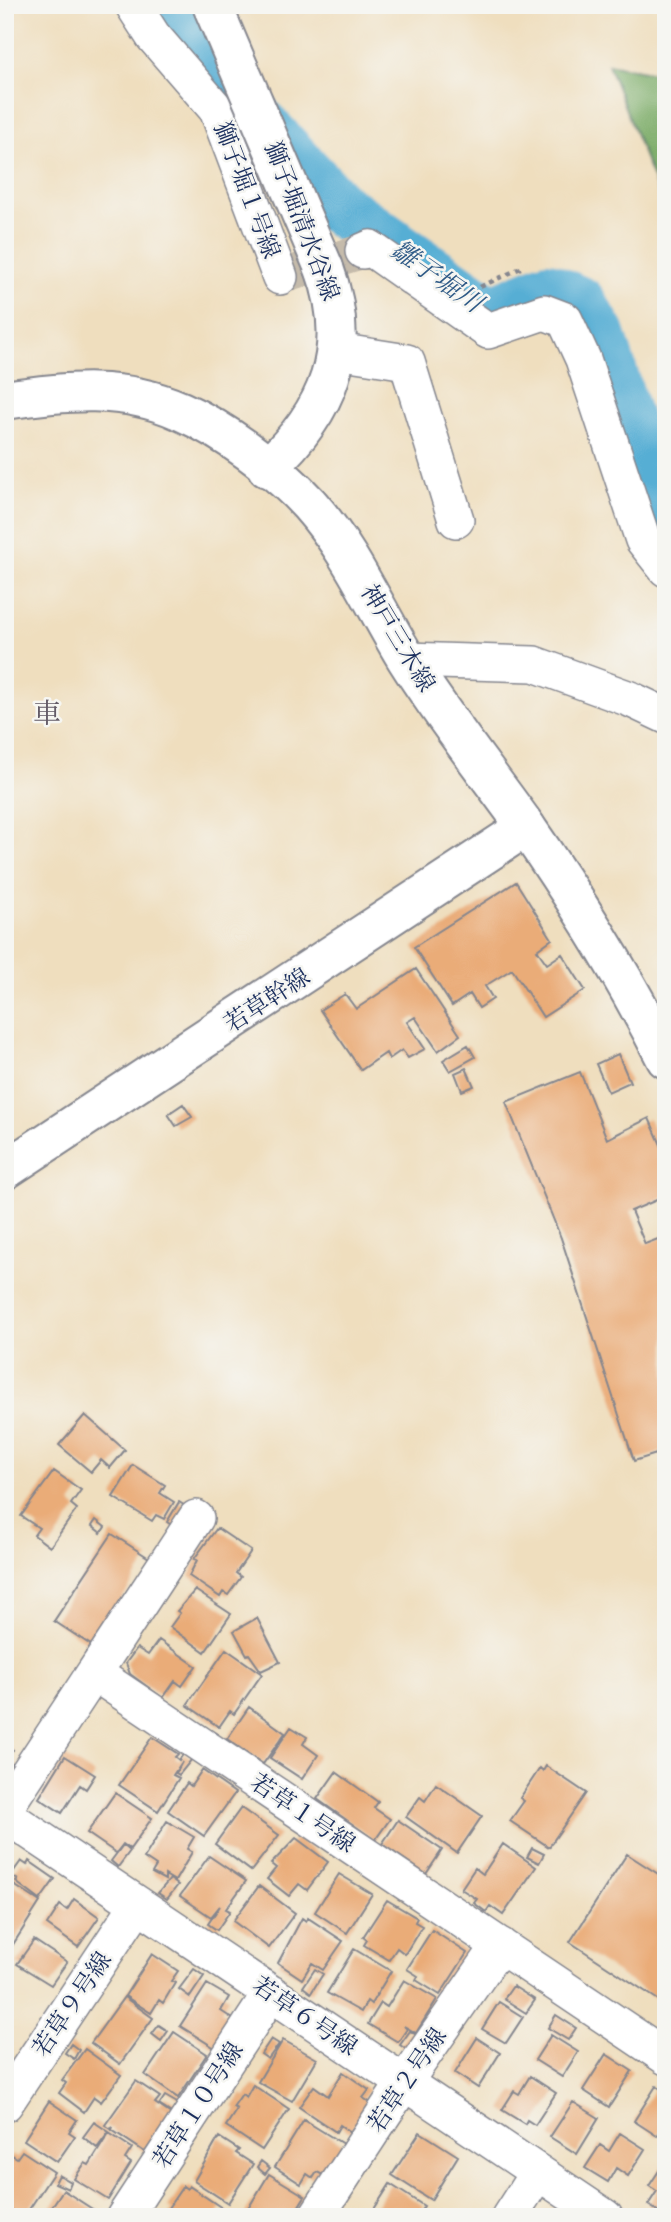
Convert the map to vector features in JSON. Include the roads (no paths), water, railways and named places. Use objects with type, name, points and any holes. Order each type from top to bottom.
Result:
[{"type":"street","name":"獅子堀１号線","points":[[133,5],[153,36],[217,110],[280,277]]},
{"type":"street","name":"獅子堀清水谷線","points":[[212,5],[336,301],[337,351],[332,373],[308,423],[291,446],[267,468]]},
{"type":"street","points":[[363,251],[370,248],[488,331],[544,312],[565,320],[583,359],[643,540],[666,569]]},
{"type":"street","points":[[337,351],[407,362],[456,520]]},
{"type":"street","name":"神戸三木線","points":[[5,400],[89,390],[117,392],[180,410],[214,428],[307,502],[323,521],[370,592],[407,660],[526,827],[634,995],[666,1059]]},
{"type":"street","points":[[407,660],[534,664],[630,699],[666,716]]},
{"type":"street","name":"若草幹線","points":[[5,1170],[526,827]]},
{"type":"street","points":[[5,1808],[196,1518]]},
{"type":"street","name":"若草１号線","points":[[94,1673],[666,2057]]},
{"type":"street","name":"若草６号線","points":[[5,1815],[605,2217]]},
{"type":"street","name":"若草９号線","points":[[5,2104],[138,1904]]},
{"type":"street","name":"若草２号線","points":[[316,2217],[404,2083],[500,1945]]},
{"type":"street","name":"若草１０号線","points":[[124,2217],[271,1993]]},
{"type":"street","points":[[509,2217],[538,2172]]},
{"type":"waterway","name":"雛子堀川","points":[[161,5],[233,96],[337,207],[491,314],[548,290],[579,304],[598,335],[632,444],[666,514]]},
{"type":"tunnel","points":[[280,277],[363,251]]},
{"type":"district","name":"車","points":[[47,713]]}]
